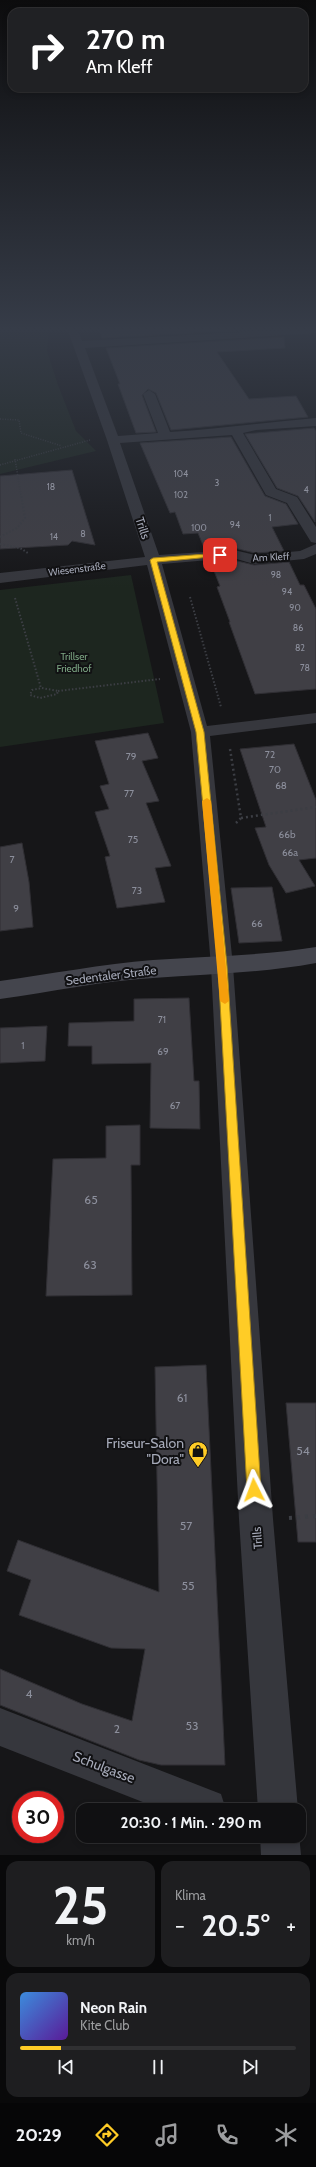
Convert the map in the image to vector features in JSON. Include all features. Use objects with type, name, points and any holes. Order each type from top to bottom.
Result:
[{"type":"street","name":"Trills","points":[[104,415],[114,440],[153,560],[200,732],[222,966],[255,1512],[277,1803]]},
{"type":"street","points":[[157,415],[165,436]]},
{"type":"street","points":[[114,440],[236,431],[256,426],[316,422]]},
{"type":"street","points":[[236,431],[271,492],[292,500],[316,539]]},
{"type":"street","name":"Am Kleff","points":[[153,560],[234,554],[254,560],[304,555],[316,548]]},
{"type":"street","name":"Wiesenstraße","points":[[4,578],[153,560]]},
{"type":"street","points":[[200,732],[316,718]]},
{"type":"street","name":"Sedentaler Straße","points":[[0,990],[152,969],[222,966],[288,960],[316,955]]},
{"type":"street","name":"Schulgasse","points":[[0,1727],[194,1803]]},
{"type":"street","points":[[281,1843],[282,1855]]},
{"type":"path","points":[[0,419],[19,420],[21,433],[62,446]]},
{"type":"path","points":[[0,465],[15,459],[91,439],[114,440]]},
{"type":"path","points":[[0,537],[17,528],[25,518],[15,459]]},
{"type":"path","points":[[0,544],[20,548],[31,554]]},
{"type":"path","points":[[4,578],[41,688]]},
{"type":"path","points":[[58,691],[57,694],[46,698],[35,698],[30,695],[32,690],[41,688],[52,688],[58,691],[185,676]]},
{"type":"path","points":[[241,818],[316,807]]},
{"type":"green space","points":[[0,415],[70,415],[76,431],[96,451],[0,474]]},
{"type":"green space","name":"Trillser Friedhof","points":[[131,575],[164,723],[0,747],[0,590]]},
{"type":"building","points":[[129,415],[149,415],[156,432],[136,433]]},
{"type":"building","points":[[165,415],[307,415],[308,417],[171,430]]},
{"type":"building","points":[[314,428],[316,431],[315,522],[298,496],[277,488],[245,434]]},
{"type":"building","points":[[231,437],[265,496],[286,504],[298,524],[272,527],[284,551],[255,553],[234,548],[205,550],[198,533],[183,534],[175,512],[170,513],[140,443]]},
{"type":"building","points":[[72,470],[95,545],[72,541],[68,545],[0,549],[0,476]]},
{"type":"building","points":[[233,560],[254,565],[289,562],[300,585],[304,585],[316,609],[316,689],[255,694],[217,587],[220,586],[210,561]]},
{"type":"building","points":[[148,733],[158,758],[142,761],[159,801],[146,803],[171,866],[155,868],[165,902],[117,908],[105,857],[110,856],[95,812],[109,809],[100,786],[109,784],[95,741]]},
{"type":"building","points":[[294,744],[316,800],[316,858],[299,860],[315,886],[286,893],[269,865],[255,828],[266,827],[240,749]]},
{"type":"building","points":[[22,843],[29,882],[33,927],[0,931],[0,847]]},
{"type":"building","points":[[272,887],[282,941],[239,943],[231,888]]},
{"type":"building","points":[[189,998],[194,1081],[199,1081],[200,1129],[150,1128],[151,1063],[92,1064],[92,1046],[68,1046],[69,1023],[134,1021],[134,999]]},
{"type":"building","points":[[47,1026],[45,1061],[0,1063],[0,1028]]},
{"type":"building","points":[[140,1125],[140,1165],[131,1165],[132,1295],[46,1296],[53,1159],[106,1158],[106,1126]]},
{"type":"building","points":[[206,1365],[225,1765],[161,1765],[139,1760],[0,1705],[0,1669],[82,1704],[132,1721],[145,1649],[111,1648],[19,1615],[31,1580],[7,1571],[18,1540],[159,1592],[155,1367]]},
{"type":"building","points":[[286,1403],[316,1403],[316,1542],[298,1542]]},
{"type":"slow traffic","points":[[207,801],[225,1001]]},
{"type":"place","name":"Friseur-Salon \"Dora\"","points":[[198,1468]]},
{"type":"route","points":[[220,555],[153,560],[200,732],[222,966],[254,1490]]}]
